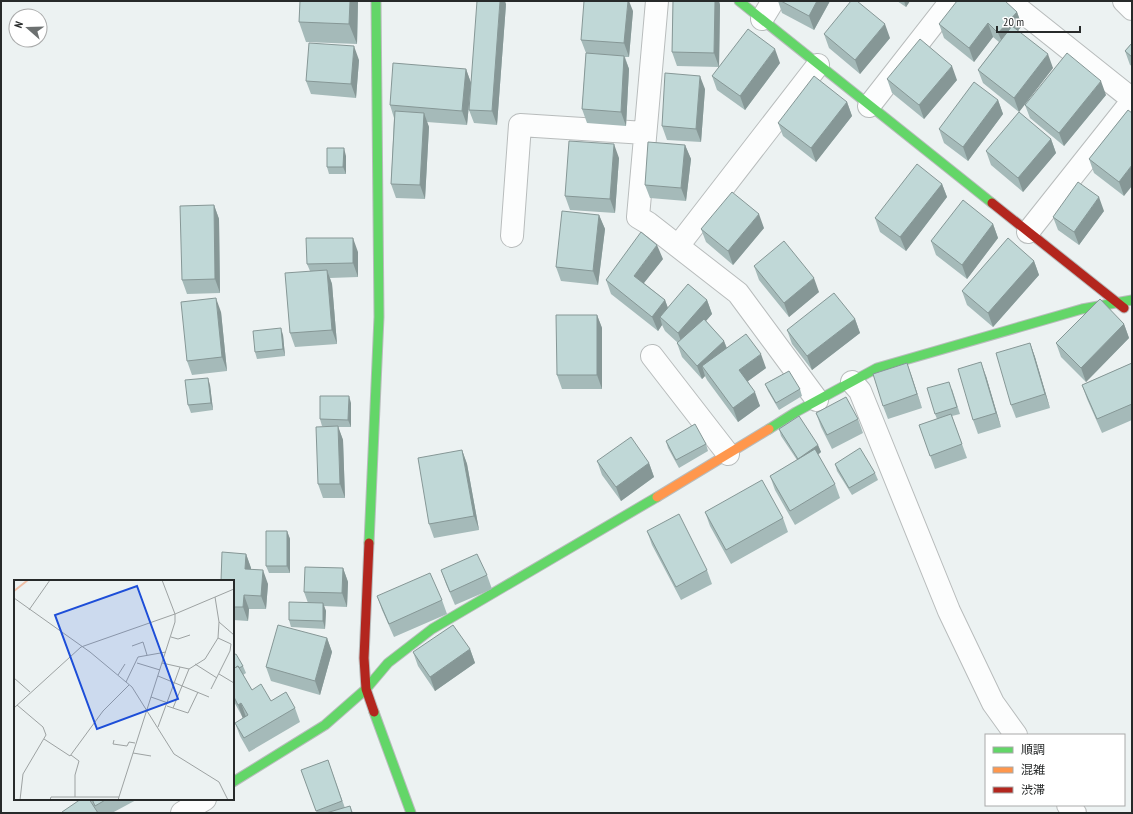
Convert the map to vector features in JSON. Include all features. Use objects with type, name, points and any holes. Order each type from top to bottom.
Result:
[{"type":"street","points":[[376,1],[379,317],[364,658],[366,689],[411,813]]},
{"type":"street","points":[[657,1],[638,217],[678,246],[738,294],[818,400]]},
{"type":"street","points":[[739,1],[1132,314]]},
{"type":"street","points":[[762,19],[773,1]]},
{"type":"street","points":[[869,106],[951,1]]},
{"type":"street","points":[[1009,1],[1132,100],[1028,232]]},
{"type":"street","points":[[1124,1],[1132,9]]},
{"type":"street","points":[[678,246],[818,65]]},
{"type":"street","points":[[512,236],[520,125],[645,133]]},
{"type":"street","points":[[234,781],[325,725],[366,689],[388,663],[432,629],[728,454],[796,412],[877,368],[1082,309],[1132,300]]},
{"type":"street","points":[[652,356],[728,454]]},
{"type":"street","points":[[852,382],[860,391],[949,611],[993,704],[1015,734]]},
{"type":"street","points":[[182,813],[203,800]]},
{"type":"building","points":[[300,1],[350,1],[349,24],[299,22]]},
{"type":"building","points":[[477,1],[500,1],[492,111],[469,110]]},
{"type":"building","points":[[584,1],[628,1],[624,43],[581,40]]},
{"type":"building","points":[[673,1],[715,1],[714,53],[672,52]]},
{"type":"building","points":[[781,1],[817,1],[809,16]]},
{"type":"building","points":[[851,1],[857,1],[885,24],[855,60],[824,34]]},
{"type":"building","points":[[957,1],[1005,1],[1017,12],[998,33],[988,23],[969,48],[939,24]]},
{"type":"building","points":[[1012,26],[1048,54],[1014,98],[978,70]]},
{"type":"building","points":[[748,29],[775,49],[740,96],[712,76]]},
{"type":"building","points":[[920,39],[952,66],[919,105],[887,79]]},
{"type":"building","points":[[309,43],[354,46],[351,84],[306,81]]},
{"type":"building","points":[[1132,43],[1132,57],[1125,51]]},
{"type":"building","points":[[586,53],[624,56],[621,112],[582,109]]},
{"type":"building","points":[[1067,53],[1101,81],[1059,133],[1025,105]]},
{"type":"building","points":[[393,63],[466,69],[462,111],[390,105]]},
{"type":"building","points":[[665,73],[700,76],[696,129],[662,126]]},
{"type":"building","points":[[814,76],[847,102],[811,148],[778,123]]},
{"type":"building","points":[[974,82],[998,100],[963,147],[939,129]]},
{"type":"building","points":[[1128,110],[1132,113],[1132,165],[1119,182],[1089,159]]},
{"type":"building","points":[[395,111],[424,113],[420,185],[391,184]]},
{"type":"building","points":[[1019,112],[1051,139],[1018,178],[986,151]]},
{"type":"building","points":[[569,141],[614,144],[610,199],[565,196]]},
{"type":"building","points":[[648,142],[685,145],[681,188],[645,185]]},
{"type":"building","points":[[327,148],[344,148],[343,167],[327,167]]},
{"type":"building","points":[[917,164],[942,184],[900,237],[875,218]]},
{"type":"building","points":[[1078,182],[1099,197],[1074,232],[1053,217]]},
{"type":"building","points":[[732,192],[759,214],[728,251],[701,229]]},
{"type":"building","points":[[963,200],[993,224],[962,265],[931,241]]},
{"type":"building","points":[[214,205],[215,279],[182,280],[180,206]]},
{"type":"building","points":[[562,211],[599,215],[593,271],[556,267]]},
{"type":"building","points":[[641,232],[657,245],[634,276],[665,300],[652,317],[606,280]]},
{"type":"building","points":[[306,238],[353,238],[353,263],[307,264]]},
{"type":"building","points":[[1008,238],[1034,261],[988,313],[962,291]]},
{"type":"building","points":[[784,241],[814,278],[784,303],[754,266]]},
{"type":"building","points":[[327,270],[332,330],[290,333],[285,273]]},
{"type":"building","points":[[688,284],[707,300],[678,333],[660,317]]},
{"type":"building","points":[[834,293],[855,319],[807,356],[787,330]]},
{"type":"building","points":[[216,298],[222,357],[187,361],[181,302]]},
{"type":"building","points":[[1100,299],[1124,324],[1081,368],[1056,343]]},
{"type":"building","points":[[556,315],[597,315],[597,375],[557,375]]},
{"type":"building","points":[[704,319],[724,341],[697,366],[677,343]]},
{"type":"building","points":[[281,328],[283,349],[255,352],[253,331]]},
{"type":"building","points":[[746,334],[761,354],[739,370],[755,392],[733,408],[702,366]]},
{"type":"building","points":[[1030,343],[1045,394],[1011,405],[996,353]]},
{"type":"building","points":[[981,362],[996,413],[973,420],[958,369]]},
{"type":"building","points":[[907,363],[917,394],[883,406],[873,374]]},
{"type":"building","points":[[1132,363],[1132,404],[1097,419],[1082,385]]},
{"type":"building","points":[[789,371],[800,389],[776,403],[765,384]]},
{"type":"building","points":[[208,378],[211,403],[188,405],[185,380]]},
{"type":"building","points":[[949,382],[957,407],[935,414],[927,388]]},
{"type":"building","points":[[320,396],[349,396],[348,420],[320,419]]},
{"type":"building","points":[[846,397],[858,419],[827,435],[816,413]]},
{"type":"building","points":[[951,414],[962,444],[930,456],[919,425]]},
{"type":"building","points":[[799,416],[818,445],[798,459],[779,429]]},
{"type":"building","points":[[695,424],[706,444],[676,460],[666,441]]},
{"type":"building","points":[[338,426],[340,484],[318,484],[316,427]]},
{"type":"building","points":[[631,437],[649,463],[616,487],[597,461]]},
{"type":"building","points":[[860,448],[875,473],[849,488],[835,464]]},
{"type":"building","points":[[815,449],[835,484],[790,511],[770,476]]},
{"type":"building","points":[[462,450],[474,516],[429,524],[418,458]]},
{"type":"building","points":[[762,480],[783,518],[726,550],[705,512]]},
{"type":"building","points":[[679,514],[707,570],[676,587],[647,531]]},
{"type":"building","points":[[266,531],[287,531],[287,566],[266,566]]},
{"type":"building","points":[[222,552],[246,554],[245,569],[263,570],[261,596],[244,595],[243,607],[234,607],[234,580],[221,580]]},
{"type":"building","points":[[477,554],[487,575],[450,592],[441,570]]},
{"type":"building","points":[[305,567],[343,568],[342,593],[304,592]]},
{"type":"building","points":[[430,573],[442,600],[389,624],[377,596]]},
{"type":"building","points":[[289,602],[323,603],[323,621],[289,620]]},
{"type":"building","points":[[278,625],[327,638],[315,681],[266,667]]},
{"type":"building","points":[[453,625],[470,649],[430,677],[413,652]]},
{"type":"building","points":[[236,654],[243,666],[239,668],[238,666],[234,668],[234,655]]},
{"type":"building","points":[[238,666],[252,690],[261,684],[271,701],[286,692],[295,708],[244,738],[235,723],[248,715],[241,703],[238,705],[234,697],[234,668]]},
{"type":"building","points":[[328,760],[342,801],[316,811],[301,770]]},
{"type":"building","points":[[80,800],[90,800],[98,813],[63,813],[62,812]]},
{"type":"building","points":[[92,800],[105,800],[95,806]]},
{"type":"building","points":[[350,806],[352,813],[326,813]]},
{"type":"traffic: fast","points":[[369,543],[379,317],[376,1]]},
{"type":"traffic: fast","points":[[739,1],[992,203]]},
{"type":"traffic: fast","points":[[769,429],[796,412],[877,368],[1082,309],[1132,300]]},
{"type":"traffic: fast","points":[[234,781],[325,725],[366,689],[388,663],[432,629],[657,497]]},
{"type":"traffic: fast","points":[[374,712],[411,813]]},
{"type":"traffic: slow","points":[[657,497],[769,429]]},
{"type":"traffic: jam","points":[[992,203],[1124,308]]},
{"type":"traffic: jam","points":[[369,543],[364,658],[366,689],[374,712]]}]
